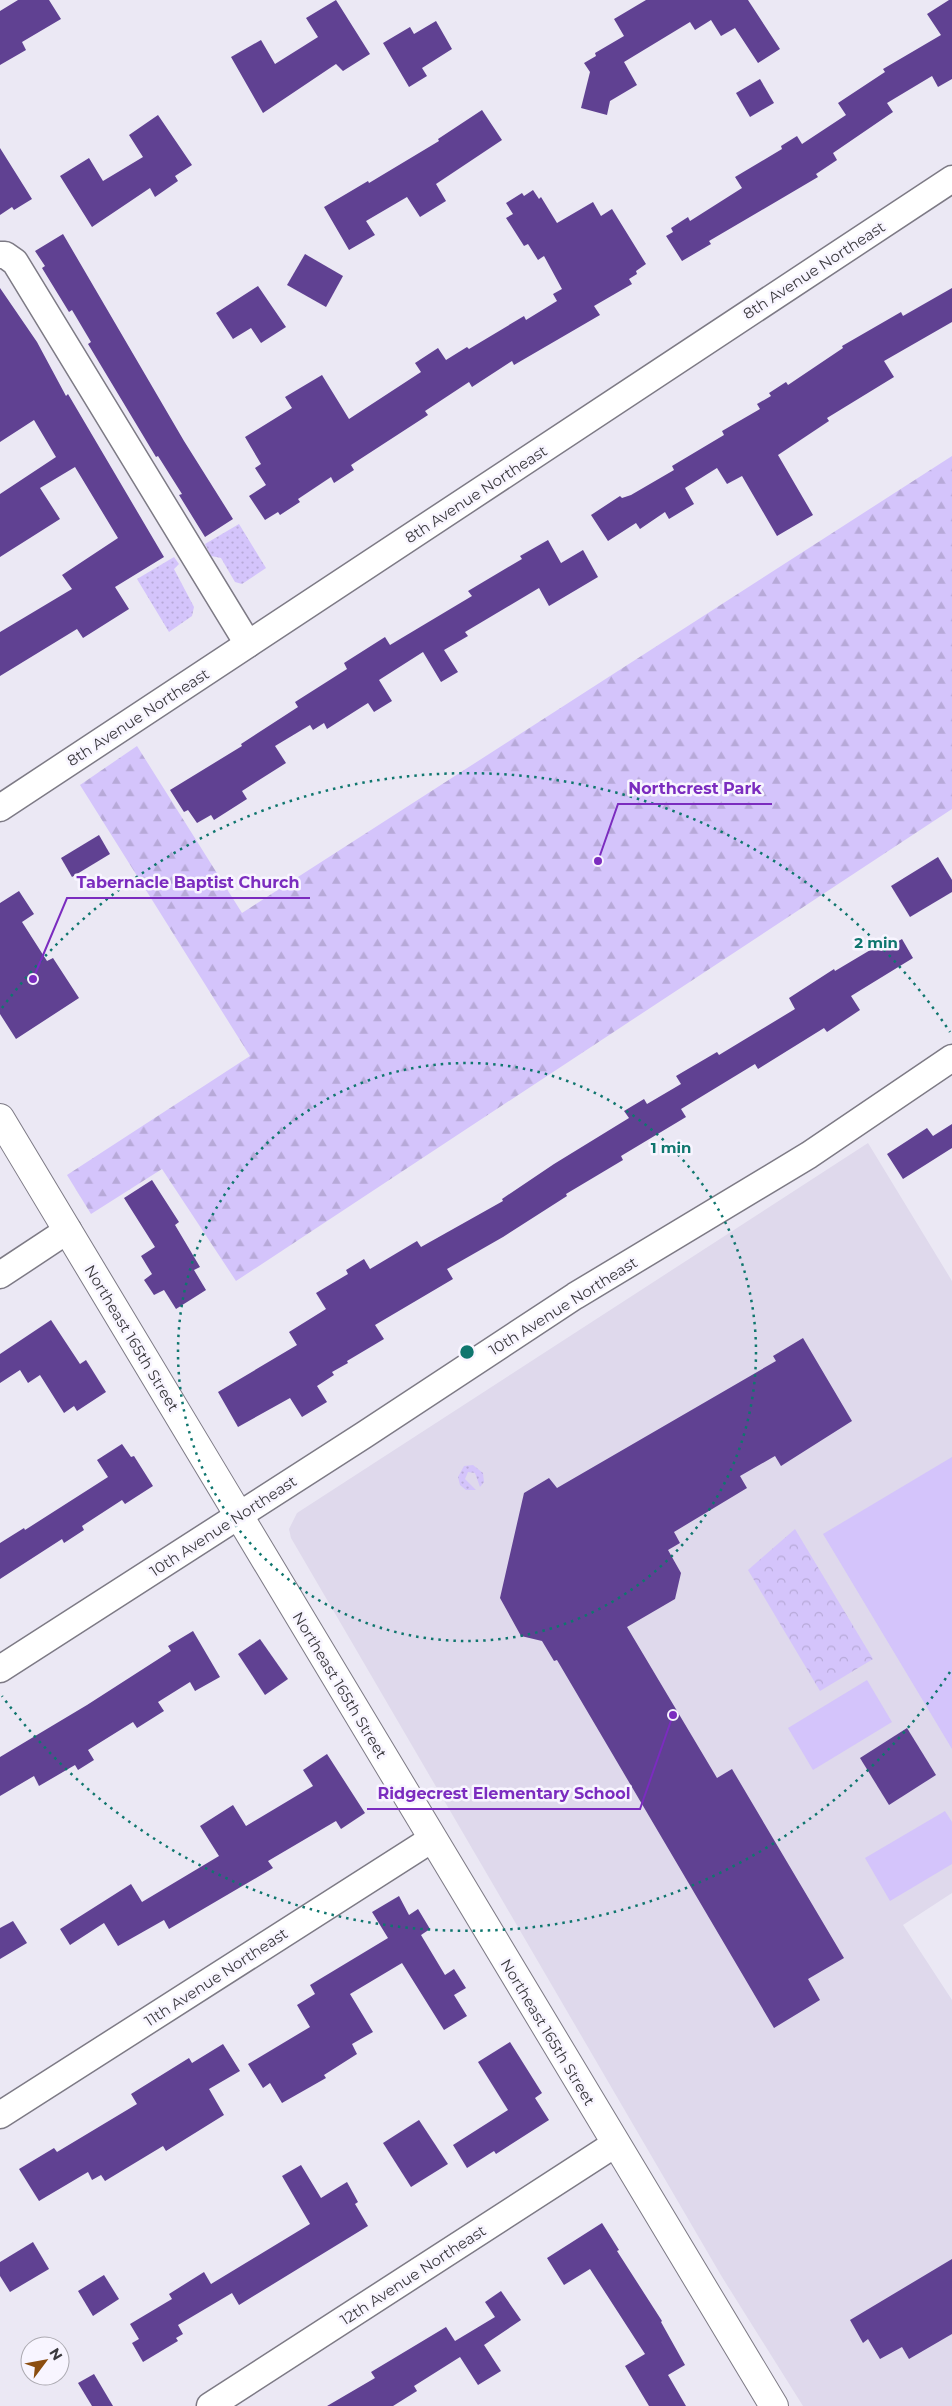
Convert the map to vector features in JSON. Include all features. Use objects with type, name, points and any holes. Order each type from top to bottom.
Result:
[{"type":"street","name":"8th Avenue Northeast","points":[[0,808],[952,179]]},
{"type":"street","points":[[0,255],[5,255],[15,262],[248,644]]},
{"type":"street","name":"10th Avenue Northeast","points":[[0,1669],[576,1296],[809,1155],[952,1058]]},
{"type":"street","name":"Northeast 165th Street","points":[[0,1118],[774,2406]]},
{"type":"street","points":[[0,1275],[68,1230]]},
{"type":"street","name":"11th Avenue Northeast","points":[[0,2115],[432,1839]]},
{"type":"street","name":"12th Avenue Northeast","points":[[210,2406],[616,2144]]},
{"type":"shaded area","points":[[868,1143],[952,1281],[952,1893],[903,1925],[952,2000],[952,2406],[803,2406],[722,2277],[291,1538],[289,1529],[297,1513]]},
{"type":"green space","points":[[952,456],[952,809],[236,1281],[162,1169],[91,1214],[67,1175],[250,1056],[80,785],[137,746],[242,913]]},
{"type":"green space","points":[[239,524],[266,568],[242,584],[235,582],[221,558],[211,556],[205,544]]},
{"type":"green space","points":[[174,557],[179,564],[174,569],[194,607],[192,616],[169,632],[137,579]]},
{"type":"green space","points":[[952,1457],[952,1749],[823,1534]]},
{"type":"green space","points":[[473,1465],[483,1473],[484,1482],[480,1487],[475,1473],[468,1472],[465,1479],[476,1490],[466,1490],[460,1485],[458,1477],[464,1466]]},
{"type":"green space","points":[[795,1529],[873,1659],[820,1691],[748,1570]]},
{"type":"green space","points":[[867,1680],[892,1722],[813,1770],[788,1728]]},
{"type":"green space","points":[[945,1811],[952,1822],[952,1864],[890,1901],[865,1858]]},
{"type":"building","points":[[18,0],[49,0],[61,19],[22,42],[26,50],[0,65],[0,11]]},
{"type":"building","points":[[336,0],[370,54],[343,71],[336,64],[263,113],[231,57],[261,40],[275,64],[318,37],[306,18]]},
{"type":"building","points":[[646,0],[748,0],[780,49],[758,63],[735,28],[721,36],[711,20],[695,30],[690,22],[624,62],[637,85],[610,101],[607,115],[581,108],[590,72],[584,63],[596,56],[595,53],[624,36],[614,19]]},
{"type":"building","points":[[952,0],[952,79],[938,87],[932,76],[887,103],[893,112],[833,153],[837,160],[816,174],[818,177],[709,241],[711,244],[682,261],[666,236],[673,232],[671,228],[688,217],[690,221],[742,188],[735,177],[782,149],[781,146],[797,136],[802,144],[846,115],[838,103],[885,72],[883,69],[941,35],[927,14]]},
{"type":"building","points":[[436,21],[452,49],[422,68],[427,76],[409,87],[383,43],[410,27],[414,34]]},
{"type":"building","points":[[760,79],[774,103],[750,117],[736,93]]},
{"type":"building","points":[[482,110],[502,140],[436,184],[446,201],[420,217],[407,197],[366,221],[375,235],[349,250],[324,207],[368,181],[369,183],[439,141],[438,139]]},
{"type":"building","points":[[158,115],[192,165],[175,176],[178,181],[155,197],[150,188],[92,227],[60,176],[89,158],[103,181],[143,157],[129,135]]},
{"type":"building","points":[[0,148],[32,199],[14,210],[12,207],[0,215]]},
{"type":"building","points":[[533,190],[539,199],[541,197],[557,223],[593,202],[601,216],[612,209],[646,264],[636,271],[637,274],[629,279],[632,284],[594,306],[600,315],[514,365],[512,361],[472,387],[469,382],[425,411],[428,415],[351,465],[354,470],[334,483],[331,477],[298,499],[300,502],[280,515],[278,512],[265,520],[249,496],[266,485],[255,468],[261,464],[245,437],[292,408],[285,397],[322,375],[349,419],[421,372],[415,363],[438,348],[446,360],[467,347],[469,349],[524,316],[526,320],[557,301],[553,294],[562,289],[544,256],[538,260],[528,244],[524,246],[506,218],[513,214],[506,203],[522,193],[524,196]]},
{"type":"building","points":[[63,234],[184,441],[233,519],[205,537],[179,495],[182,494],[158,456],[156,457],[88,344],[91,342],[72,310],[69,312],[42,268],[45,266],[35,251]]},
{"type":"building","points":[[305,254],[343,276],[326,307],[287,285]]},
{"type":"building","points":[[258,286],[286,327],[261,343],[251,328],[233,339],[216,313]]},
{"type":"building","points":[[0,288],[37,342],[66,396],[68,394],[164,557],[115,587],[129,609],[83,638],[77,629],[0,676],[0,632],[72,589],[62,575],[118,538],[75,467],[40,488],[60,519],[0,557],[0,494],[56,457],[34,420],[0,442]]},
{"type":"building","points":[[952,288],[952,322],[884,361],[894,377],[827,418],[829,421],[778,455],[813,515],[777,536],[742,476],[727,484],[717,468],[685,488],[694,504],[669,519],[665,512],[640,529],[636,523],[608,541],[591,515],[620,496],[622,498],[631,495],[674,470],[672,466],[724,435],[722,431],[760,409],[757,404],[771,396],[769,393],[786,382],[788,385],[843,348],[842,346],[901,312],[903,316]]},
{"type":"building","points":[[548,540],[561,563],[583,550],[598,577],[549,606],[539,588],[465,632],[468,636],[444,650],[458,672],[441,682],[423,652],[379,680],[392,701],[374,712],[368,703],[327,729],[324,723],[313,730],[310,725],[275,746],[286,763],[242,791],[247,799],[214,820],[211,815],[197,823],[188,810],[184,812],[170,790],[242,746],[241,744],[298,707],[295,702],[347,669],[344,663],[385,637],[390,645],[472,596],[468,591],[522,559],[520,556]]},
{"type":"building","points":[[99,835],[110,854],[72,877],[61,858]]},
{"type":"building","points":[[938,857],[952,880],[952,892],[910,917],[891,886]]},
{"type":"building","points":[[19,891],[34,914],[22,922],[47,961],[53,958],[79,998],[16,1039],[0,1014],[0,903]]},
{"type":"building","points":[[902,939],[913,958],[851,996],[860,1010],[827,1032],[824,1028],[758,1069],[755,1064],[681,1109],[686,1117],[621,1156],[623,1160],[566,1194],[567,1196],[503,1237],[447,1269],[453,1279],[375,1325],[384,1339],[347,1361],[348,1363],[332,1372],[334,1375],[317,1386],[327,1402],[302,1417],[290,1398],[238,1427],[218,1392],[297,1345],[289,1332],[326,1309],[316,1293],[348,1274],[346,1270],[364,1259],[370,1269],[417,1241],[421,1247],[503,1201],[502,1199],[554,1164],[629,1118],[624,1111],[644,1099],[647,1104],[681,1084],[676,1076],[717,1052],[719,1055],[795,1009],[789,998],[834,969],[835,971],[877,946],[881,951]]},
{"type":"building","points":[[952,1124],[952,1148],[903,1179],[887,1154],[927,1128],[933,1136]]},
{"type":"building","points":[[152,1180],[179,1222],[175,1225],[200,1267],[194,1270],[206,1290],[176,1309],[164,1290],[154,1295],[144,1280],[152,1274],[141,1256],[155,1247],[124,1198]]},
{"type":"building","points":[[51,1320],[80,1364],[86,1360],[106,1392],[77,1411],[74,1406],[64,1413],[40,1375],[28,1383],[20,1370],[0,1383],[0,1354]]},
{"type":"building","points":[[803,1338],[852,1421],[781,1466],[775,1456],[740,1476],[747,1488],[674,1532],[680,1543],[668,1550],[681,1573],[675,1599],[627,1627],[717,1778],[732,1769],[844,1958],[808,1979],[820,2000],[774,2028],[557,1660],[554,1661],[542,1641],[521,1636],[500,1598],[524,1493],[549,1478],[557,1488],[776,1361],[773,1356]]},
{"type":"building","points":[[122,1444],[131,1457],[134,1456],[153,1486],[125,1504],[122,1500],[82,1526],[84,1530],[64,1543],[62,1539],[0,1579],[0,1543],[24,1528],[25,1530],[108,1477],[97,1460]]},
{"type":"building","points":[[193,1631],[220,1677],[195,1691],[190,1682],[158,1702],[164,1711],[137,1728],[133,1722],[88,1750],[94,1760],[78,1770],[75,1765],[39,1786],[34,1776],[0,1796],[0,1757],[87,1705],[171,1651],[168,1646]]},
{"type":"building","points":[[260,1639],[288,1679],[265,1695],[238,1654]]},
{"type":"building","points":[[907,1728],[936,1775],[889,1805],[860,1758]]},
{"type":"building","points":[[327,1754],[365,1813],[341,1829],[336,1821],[268,1861],[273,1868],[169,1929],[164,1920],[118,1946],[104,1923],[70,1945],[60,1929],[131,1884],[142,1902],[219,1856],[200,1826],[233,1805],[246,1826],[313,1786],[303,1770]]},
{"type":"building","points":[[399,1896],[409,1915],[418,1909],[430,1929],[421,1935],[445,1975],[454,1969],[466,1988],[454,1995],[467,2016],[444,2030],[402,1963],[350,1994],[373,2032],[352,2044],[357,2054],[324,2075],[326,2078],[282,2103],[270,2083],[263,2088],[248,2064],[310,2027],[297,2005],[315,1994],[310,1985],[388,1938],[372,1912]]},
{"type":"building","points":[[13,1921],[27,1943],[0,1959],[0,1928]]},
{"type":"building","points":[[510,2042],[542,2093],[535,2098],[549,2120],[496,2154],[494,2151],[467,2168],[453,2145],[508,2110],[478,2062]]},
{"type":"building","points":[[223,2044],[240,2071],[209,2089],[224,2115],[166,2151],[163,2146],[105,2181],[101,2175],[92,2180],[88,2172],[39,2201],[19,2169],[54,2148],[57,2152],[137,2104],[131,2094],[189,2058],[192,2063]]},
{"type":"building","points":[[419,2120],[448,2164],[411,2187],[383,2143]]},
{"type":"building","points":[[301,2165],[321,2198],[347,2182],[358,2202],[355,2204],[368,2226],[239,2305],[232,2293],[178,2325],[183,2334],[176,2338],[178,2341],[143,2362],[132,2343],[139,2339],[130,2324],[172,2299],[169,2294],[204,2272],[211,2284],[310,2224],[282,2176]]},
{"type":"building","points":[[602,2223],[619,2250],[617,2251],[662,2321],[685,2365],[668,2375],[686,2406],[649,2406],[625,2366],[645,2354],[590,2269],[564,2285],[547,2258]]},
{"type":"building","points":[[33,2242],[49,2269],[10,2292],[0,2276],[0,2262]]},
{"type":"building","points":[[952,2259],[952,2334],[909,2359],[902,2347],[880,2359],[868,2339],[863,2343],[850,2320]]},
{"type":"building","points":[[104,2275],[119,2299],[93,2316],[78,2291]]},
{"type":"building","points":[[501,2291],[521,2320],[484,2345],[501,2371],[478,2385],[460,2357],[414,2386],[417,2391],[393,2406],[327,2406],[375,2378],[371,2372],[446,2327],[455,2341],[495,2317],[485,2302]]},
{"type":"building","points":[[94,2374],[113,2406],[92,2406],[78,2383]]},
{"type":"place","name":"Northcrest Park","points":[[598,861]]},
{"type":"place","name":"Tabernacle Baptist Church","points":[[33,979]]},
{"type":"place","name":"Ridgecrest Elementary School","points":[[673,1715]]}]
